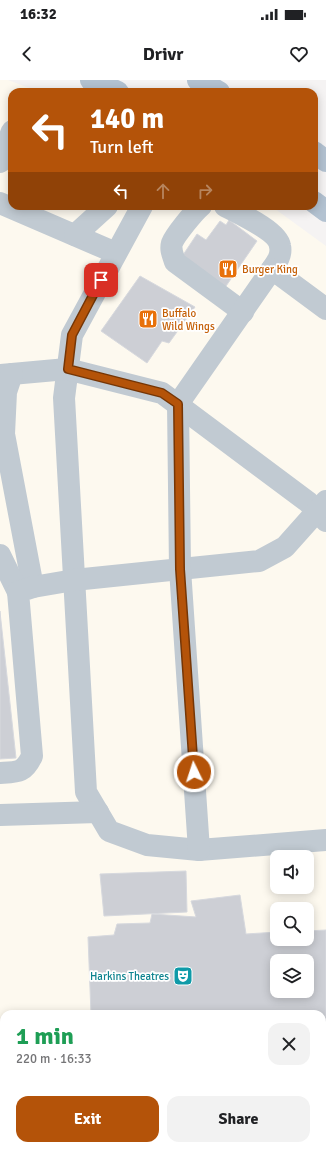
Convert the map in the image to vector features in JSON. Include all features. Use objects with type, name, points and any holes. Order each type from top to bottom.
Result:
[{"type":"main road","points":[[91,80],[109,88]]},
{"type":"lane","points":[[0,162],[8,141]]},
{"type":"lane","points":[[16,210],[116,253]]},
{"type":"lane","points":[[75,235],[103,210]]},
{"type":"lane","points":[[140,210],[72,335],[64,398],[86,792],[109,831],[147,845],[199,850],[326,840]]},
{"type":"lane","points":[[197,210],[173,243],[171,251],[175,262],[243,312]]},
{"type":"lane","points":[[199,850],[180,569],[178,404],[280,257],[280,245],[276,237],[269,231],[232,210]]},
{"type":"lane","points":[[272,269],[326,309]]},
{"type":"lane","points":[[0,773],[16,772],[26,767],[32,756],[25,590],[8,505],[2,434],[6,375],[68,369],[162,393],[308,502],[323,511],[285,547],[259,561],[74,580],[25,590]]},
{"type":"lane","points":[[0,555],[25,590]]},
{"type":"lane","points":[[0,815],[98,812]]},
{"type":"shaded area","points":[[0,80],[8,80],[29,88],[8,88],[8,210],[276,210],[326,246],[326,1010],[0,1010]]},
{"type":"building","points":[[229,220],[257,241],[224,289],[183,255],[197,234],[206,240],[220,221],[226,225]]},
{"type":"building","name":"Buffalo Wild Wings","points":[[140,276],[195,307],[169,343],[162,341],[147,363],[101,331]]},
{"type":"building","points":[[0,612],[16,758],[0,759]]},
{"type":"building","points":[[186,871],[187,912],[104,916],[100,874]]},
{"type":"building","name":"Harkins Theatres","points":[[240,895],[246,934],[270,932],[270,946],[314,946],[314,931],[326,930],[326,1010],[91,1010],[88,937],[114,935],[117,924],[150,923],[152,914],[196,917],[191,901]]},
{"type":"place","name":"Burger King","points":[[228,269]]},
{"type":"place","name":"Buffalo Wild Wings","points":[[148,319]]},
{"type":"place","name":"Harkins Theatres","points":[[183,976]]},
{"type":"route","points":[[101,280],[72,335],[68,369],[162,393],[178,404],[180,569],[194,772]]}]
